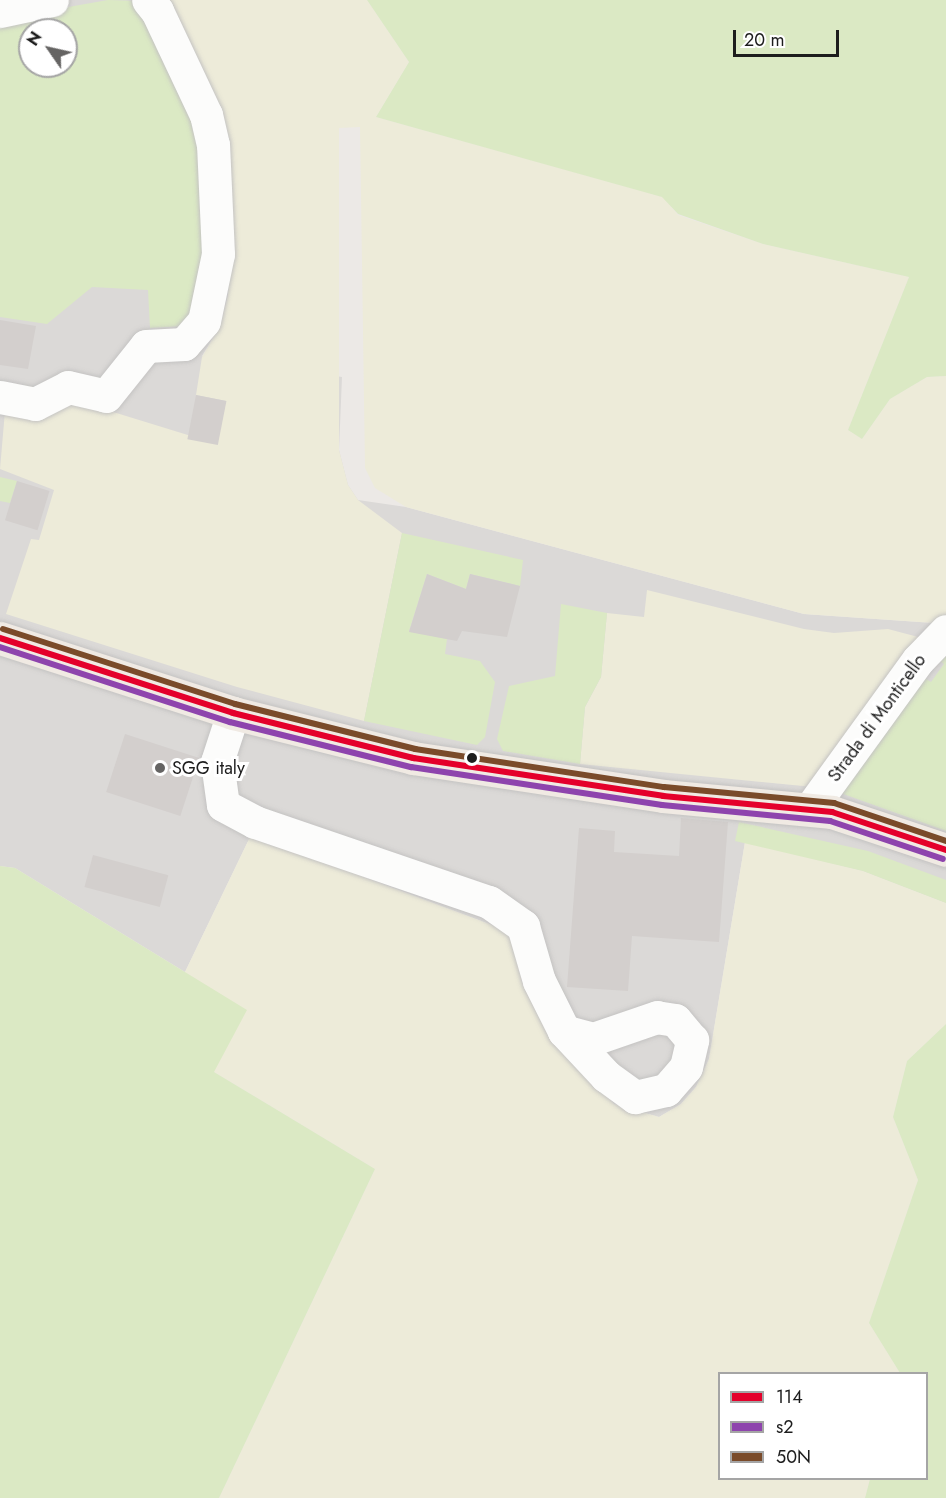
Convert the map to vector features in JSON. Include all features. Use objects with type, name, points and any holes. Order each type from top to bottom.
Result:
[{"type":"main road","points":[[0,638],[233,713],[361,747],[482,771],[663,796],[810,809],[870,822],[946,850]]},
{"type":"street","points":[[0,11],[52,0]]},
{"type":"street","points":[[0,397],[34,404],[68,387],[106,396],[146,346],[184,344],[204,321],[218,254],[213,146],[206,115],[158,11],[148,0]]},
{"type":"street","name":"Strada di Monticello","points":[[810,809],[918,660],[946,631]]},
{"type":"street","points":[[233,713],[217,762],[223,805],[255,822],[489,902],[523,926],[539,981],[564,1031]]},
{"type":"shaded area","points":[[0,0],[158,0],[230,249],[228,296],[220,326],[202,356],[342,377],[339,450],[348,485],[358,500],[406,507],[804,614],[934,623],[946,617],[946,903],[863,871],[745,842],[709,1059],[696,1087],[681,1104],[659,1117],[614,1104],[557,1045],[522,983],[511,932],[251,835],[185,972],[15,868],[0,866]]},
{"type":"shaded area","points":[[158,0],[367,0],[409,62],[376,117],[663,197],[678,215],[763,244],[909,277],[848,430],[862,439],[890,399],[927,377],[946,376],[946,617],[934,623],[804,614],[406,507],[375,488],[365,468],[360,127],[339,128],[339,450],[348,485],[358,500],[402,533],[364,721],[237,687],[6,614],[31,539],[39,540],[54,490],[0,469],[5,411],[84,403],[217,444],[226,401],[196,395],[202,357],[220,326],[228,296],[230,249]]},
{"type":"shaded area","points":[[647,590],[804,629],[834,633],[888,629],[922,638],[813,787],[580,764],[585,707],[601,677],[607,613],[644,617]]},
{"type":"shaded area","points":[[251,835],[511,932],[522,983],[557,1045],[614,1104],[659,1117],[681,1104],[696,1087],[709,1059],[745,842],[863,871],[946,903],[946,1024],[907,1061],[893,1117],[918,1180],[869,1323],[899,1372],[718,1372],[718,1480],[870,1480],[865,1498],[219,1498],[375,1169],[214,1072],[185,972]]},
{"type":"green space","points":[[108,0],[138,1],[205,145],[201,288],[185,326],[150,328],[148,290],[92,287],[47,324],[0,317],[0,19]]},
{"type":"green space","points":[[367,0],[946,0],[946,376],[927,377],[890,399],[862,439],[848,430],[909,277],[763,244],[678,214],[662,197],[376,117],[409,62]]},
{"type":"green space","points":[[0,477],[17,481],[10,503],[0,501]]},
{"type":"green space","points":[[402,533],[523,560],[520,586],[470,574],[466,589],[427,574],[409,631],[447,639],[445,654],[480,661],[495,682],[485,737],[477,745],[364,721]]},
{"type":"green space","points":[[561,604],[607,613],[601,677],[585,707],[580,764],[503,751],[497,739],[509,686],[555,676]]},
{"type":"green space","points":[[946,641],[946,831],[835,791],[923,677],[931,682],[944,664],[939,660]]},
{"type":"green space","points":[[739,822],[868,851],[946,880],[946,903],[863,871],[735,841]]},
{"type":"green space","points":[[0,866],[15,868],[247,1010],[214,1072],[375,1169],[219,1498],[0,1498]]},
{"type":"green space","points":[[946,1024],[946,1498],[865,1498],[870,1480],[928,1480],[928,1372],[899,1372],[869,1323],[918,1180],[893,1117],[907,1061]]},
{"type":"building","points":[[0,320],[36,326],[28,369],[0,365]]},
{"type":"building","points":[[196,395],[226,401],[218,445],[187,439]]},
{"type":"building","points":[[17,481],[50,491],[38,530],[5,520]]},
{"type":"building","points":[[427,574],[466,589],[470,574],[520,586],[507,637],[462,631],[457,641],[409,632]]},
{"type":"building","points":[[125,734],[199,758],[180,816],[106,792]]},
{"type":"building","points":[[681,818],[728,822],[719,942],[632,936],[628,991],[567,987],[579,828],[615,831],[614,852],[679,856]]},
{"type":"building","points":[[93,855],[168,875],[160,907],[84,887]]},
{"type":"transit line","name":"50N","points":[[3,629],[235,704],[415,749],[664,787],[834,803],[946,841]]},
{"type":"transit line","name":"114","points":[[0,638],[233,713],[413,758],[663,796],[832,812],[946,850]]},
{"type":"transit line","name":"s2","points":[[0,647],[230,722],[411,767],[662,805],[830,821],[943,859]]},
{"type":"place","name":"SGG italy","points":[[160,768]]}]
